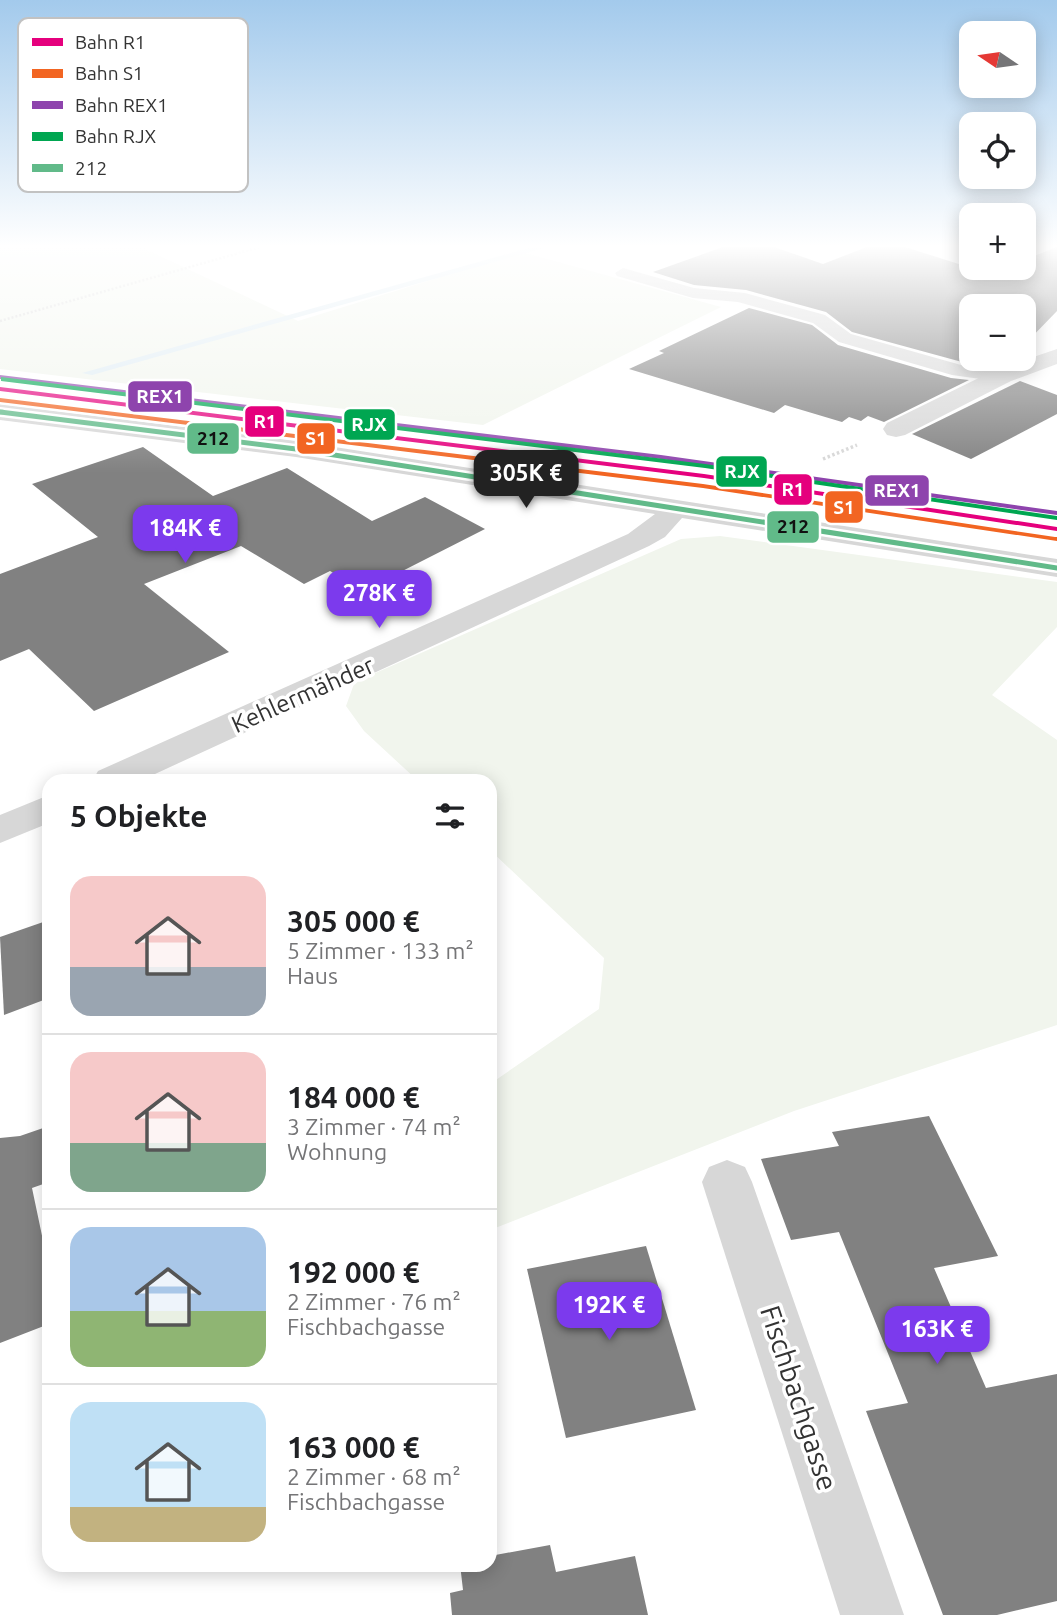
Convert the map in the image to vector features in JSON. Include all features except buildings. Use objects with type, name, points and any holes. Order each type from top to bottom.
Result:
[{"type":"street","points":[[896,429],[1002,376],[1056,358]]},
{"type":"street","points":[[0,412],[296,449],[1057,568]]},
{"type":"street","name":"Kehlermähder","points":[[124,774],[656,531],[666,523],[674,507]]},
{"type":"street","points":[[0,830],[42,811]]},
{"type":"street","name":"Fischbachgasse","points":[[727,1182],[872,1615]]},
{"type":"lane","points":[[824,322],[845,338],[959,371],[1002,376]]},
{"type":"shaded area","points":[[0,322],[690,322],[483,425],[0,369]]},
{"type":"shaded area","points":[[720,536],[1057,582],[1057,627],[992,695],[1057,740],[1057,1025],[794,1111],[497,1227],[497,1079],[599,1009],[604,958],[497,857],[497,774],[411,774],[364,731],[346,706],[354,684],[373,674],[681,539]]},
{"type":"waterway","points":[[88,373],[271,322]]},
{"type":"rail line","name":"REX1","points":[[0,377],[661,457],[1057,513]]},
{"type":"rail line","name":"RJX","points":[[1,379],[705,466],[1057,518]]},
{"type":"rail line","name":"R1","points":[[0,389],[704,476],[1057,529]]},
{"type":"rail line","name":"S1","points":[[0,400],[703,486],[1055,539]]},
{"type":"transit line","name":"212","points":[[0,412],[296,449],[1057,568]]}]
